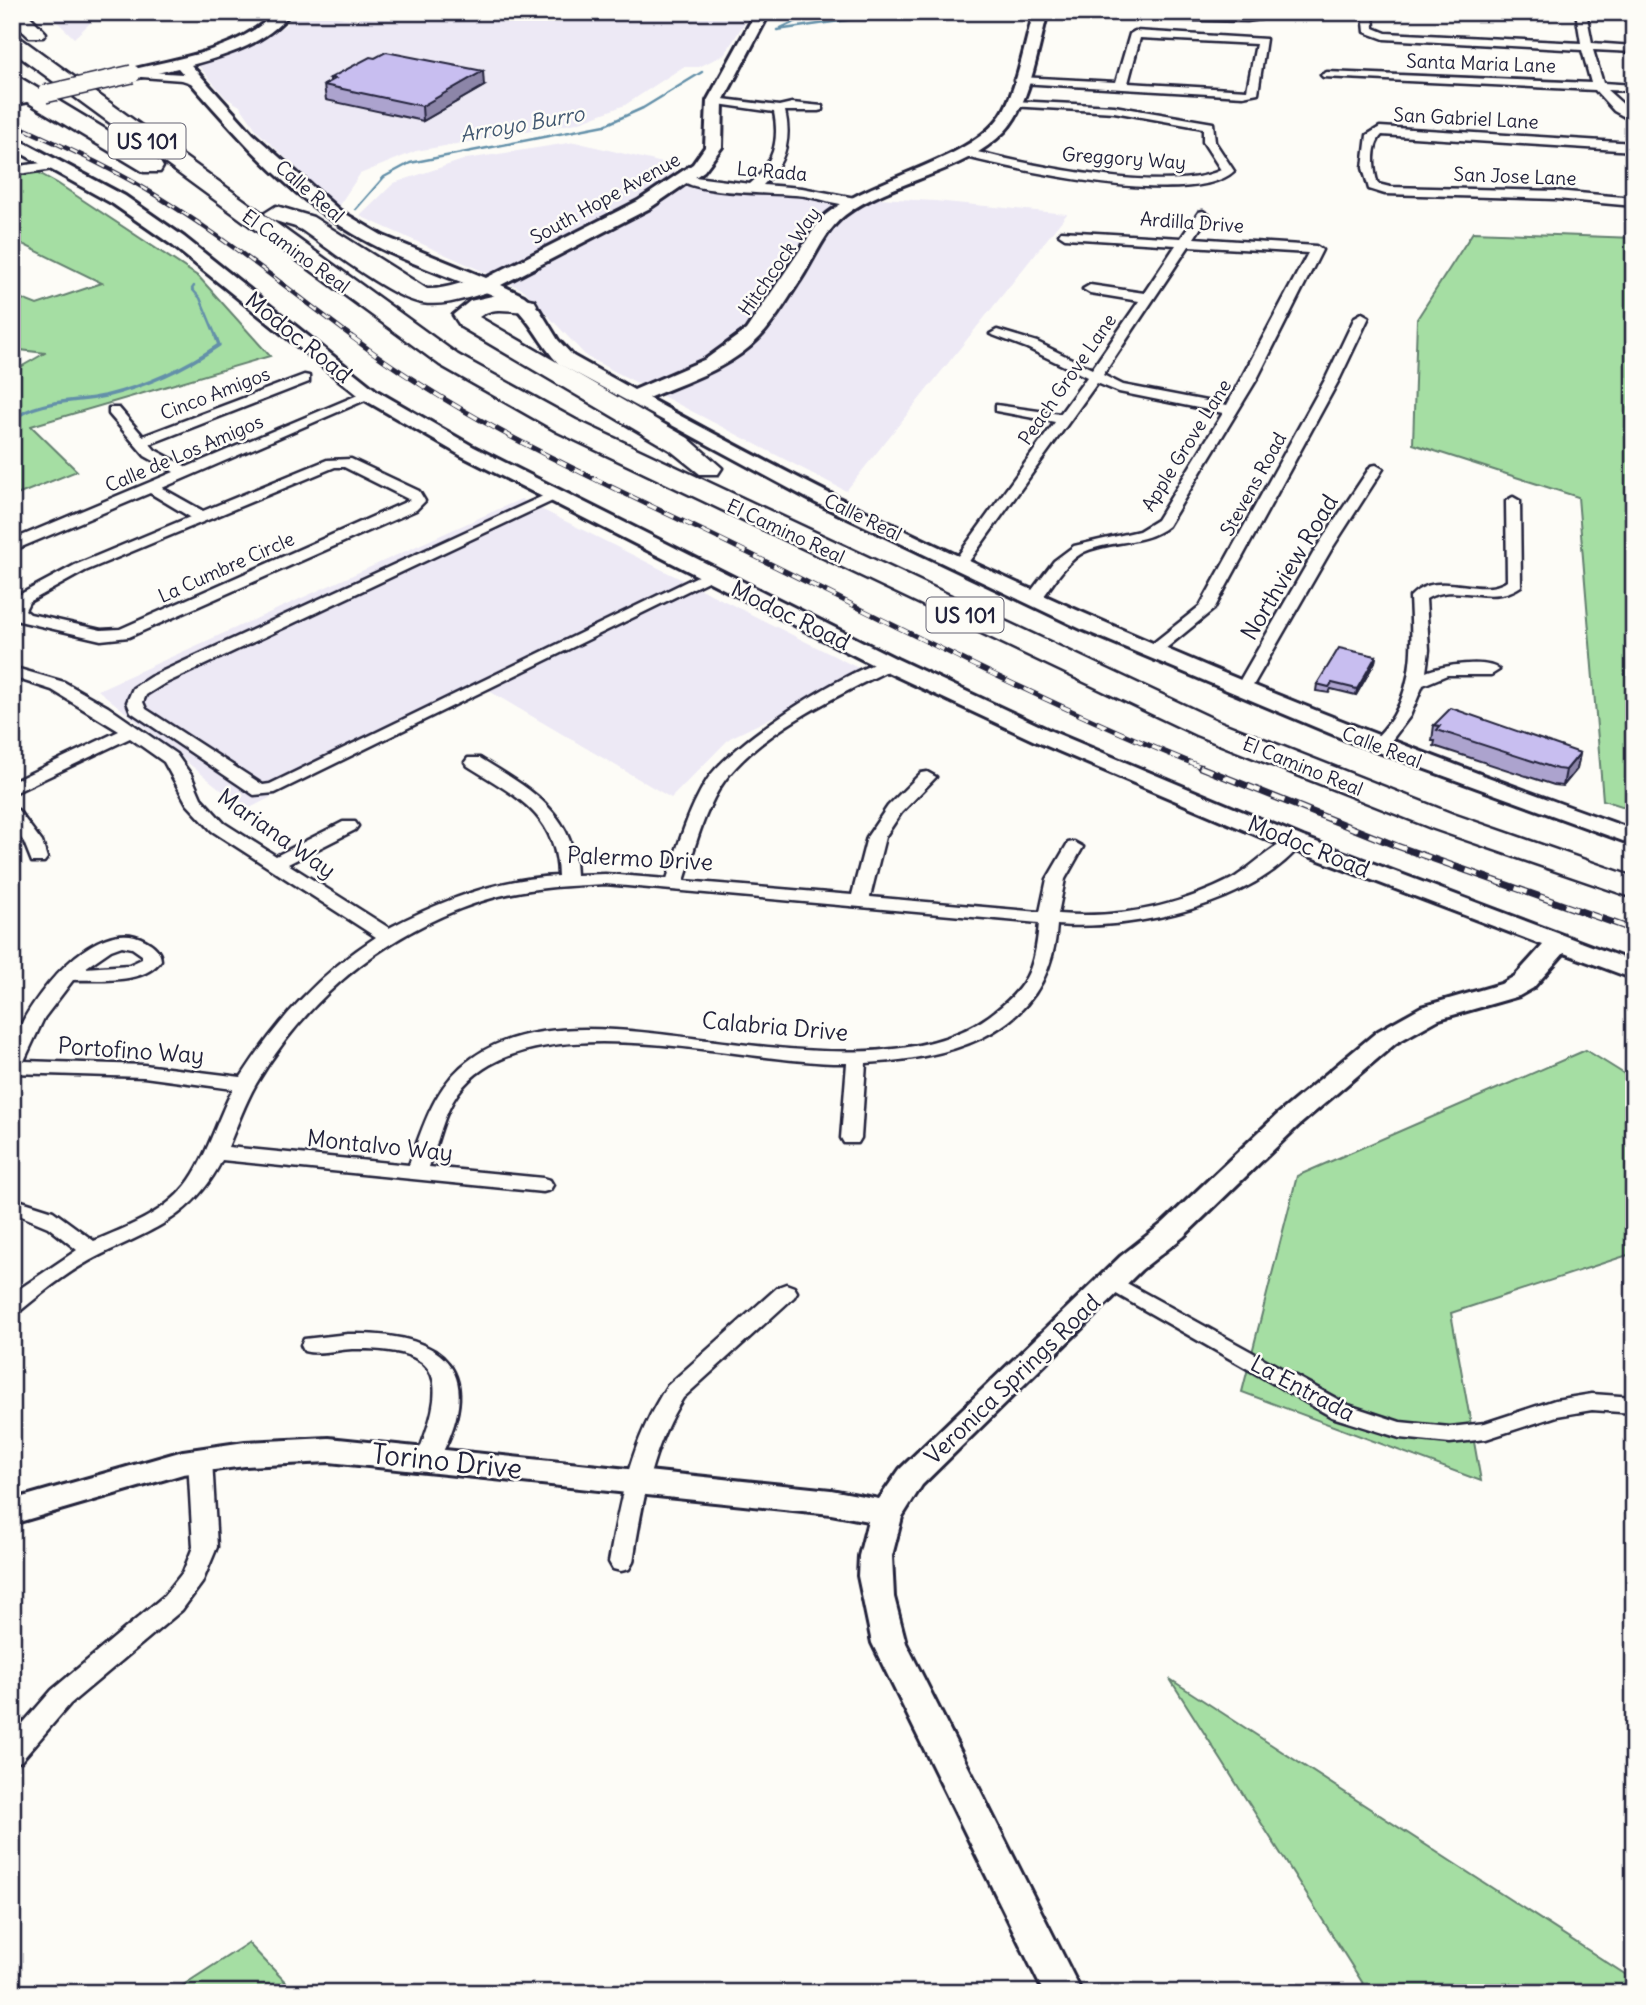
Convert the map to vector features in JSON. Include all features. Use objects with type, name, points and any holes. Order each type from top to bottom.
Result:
[{"type":"highway","name":"El Camino Real","points":[[13,14],[83,74],[276,213],[451,337],[531,383],[1051,634],[1234,714],[1440,795],[1634,863]]},
{"type":"highway","name":"El Camino Real","points":[[12,40],[282,241],[449,360],[567,426],[720,501],[1207,728],[1442,821],[1634,888]]},
{"type":"highway","points":[[12,79],[29,97],[174,180],[249,229],[282,241]]},
{"type":"highway","points":[[276,213],[305,222],[397,284],[422,296],[442,297],[487,285]]},
{"type":"highway","points":[[487,285],[484,294],[466,308],[465,315],[470,322],[679,444],[709,468]]},
{"type":"highway","points":[[465,315],[482,303],[494,301],[525,305]]},
{"type":"street","points":[[29,97],[132,74],[252,38],[275,23],[284,12]]},
{"type":"street","name":"South Hope Avenue","points":[[487,285],[687,180],[707,160],[715,145],[715,101],[763,12]]},
{"type":"street","points":[[1041,13],[1151,13],[1247,18],[1256,17],[1261,12]]},
{"type":"street","points":[[1368,12],[1369,30],[1389,37],[1634,49]]},
{"type":"street","points":[[1581,12],[1595,86],[1612,105],[1634,119]]},
{"type":"street","name":"Hitchcock Way","points":[[632,398],[694,373],[742,344],[767,316],[827,223],[855,202],[970,150],[999,128],[1013,107],[1041,13]]},
{"type":"street","points":[[1020,80],[1122,86],[1244,93],[1252,93],[1262,41],[1135,34],[1122,86]]},
{"type":"street","name":"Calle Real","points":[[180,61],[247,137],[340,219],[402,251],[487,285],[525,305],[559,355],[632,398],[779,477],[1034,598],[1243,690],[1464,779],[1634,838]]},
{"type":"street","points":[[132,74],[183,77],[197,82]]},
{"type":"street","name":"Santa Maria Lane","points":[[1327,75],[1634,88]]},
{"type":"street","points":[[715,101],[779,109],[792,106],[818,108]]},
{"type":"street","name":"Greggory Way","points":[[970,150],[1017,165],[1062,175],[1190,183],[1218,178],[1228,171],[1209,142],[1207,123],[1114,109],[1013,107]]},
{"type":"street","points":[[753,188],[770,174],[782,148],[785,136],[779,109]]},
{"type":"street","name":"San Gabriel Lane","points":[[1395,191],[1371,183],[1370,142],[1373,135],[1380,131],[1634,147]]},
{"type":"street","name":"Modoc Road","points":[[12,141],[119,200],[178,241],[370,396],[467,451],[889,664],[1043,736],[1294,842],[1634,971]]},
{"type":"street","points":[[12,171],[56,165]]},
{"type":"street","name":"La Rada","points":[[687,180],[700,184],[812,193],[855,202]]},
{"type":"street","name":"San Jose Lane","points":[[1395,191],[1556,195],[1634,202]]},
{"type":"street","name":"Peach Grove Lane","points":[[960,564],[1094,377],[1203,215]]},
{"type":"street","name":"Ardilla Drive","points":[[1065,234],[1316,250]]},
{"type":"street","name":"Apple Grove Lane","points":[[1034,598],[1068,556],[1078,550],[1139,537],[1163,523],[1231,410],[1316,250]]},
{"type":"street","points":[[1090,289],[1147,298]]},
{"type":"street","name":"Stevens Road","points":[[1153,650],[1206,610],[1333,378],[1362,317]]},
{"type":"street","points":[[997,334],[1032,345],[1094,377],[1137,393],[1231,410]]},
{"type":"street","name":"Cinco Amigos","points":[[141,442],[304,379]]},
{"type":"street","name":"Calle de Los Amigos","points":[[12,546],[370,396]]},
{"type":"street","points":[[1001,408],[1063,419]]},
{"type":"street","name":"Cinco Amigos","points":[[114,411],[150,453],[185,472]]},
{"type":"street","name":"La Cumbre Circle","points":[[339,462],[358,465],[414,494],[418,501],[411,507],[123,634],[101,635],[25,618],[17,612],[19,602],[48,583],[200,516],[339,462]]},
{"type":"street","name":"Northview Road","points":[[1243,690],[1323,551],[1376,469]]},
{"type":"street","points":[[149,487],[200,516]]},
{"type":"street","points":[[554,495],[156,681],[139,692],[135,702],[139,712],[260,791],[275,788],[712,575]]},
{"type":"street","points":[[1379,745],[1402,716],[1416,682],[1421,650],[1418,597],[1431,589],[1504,590],[1516,583],[1513,501]]},
{"type":"street","points":[[674,884],[709,792],[733,759],[769,732],[889,664]]},
{"type":"street","points":[[1416,682],[1445,670],[1492,670]]},
{"type":"street","name":"Mariana Way","points":[[12,672],[58,686],[132,731],[170,758],[182,775],[193,800],[206,817],[388,936]]},
{"type":"street","points":[[12,789],[132,731]]},
{"type":"street","points":[[474,762],[522,792],[552,818],[567,849],[567,878]]},
{"type":"street","points":[[860,900],[876,838],[894,810],[927,777]]},
{"type":"street","points":[[12,814],[33,842],[38,858]]},
{"type":"street","points":[[275,864],[349,826]]},
{"type":"street","name":"Palermo Drive","points":[[12,1306],[65,1265],[136,1232],[180,1202],[194,1189],[246,1084],[274,1041],[314,992],[363,952],[388,936],[449,905],[484,892],[567,878],[674,884],[1049,916],[1068,920],[1122,919],[1200,902],[1257,874],[1294,842]]},
{"type":"street","name":"Calabria Drive","points":[[416,1173],[442,1105],[460,1077],[493,1055],[531,1040],[601,1035],[857,1057],[934,1047],[977,1031],[1019,1003],[1042,971],[1047,957],[1049,916],[1057,875],[1074,847]]},
{"type":"street","name":"Veronica Springs Road","points":[[1063,1993],[889,1643],[879,1611],[874,1580],[877,1539],[886,1513],[911,1476],[1112,1282],[1173,1230],[1288,1120],[1387,1037],[1430,1013],[1480,1001],[1510,990],[1524,982],[1559,943]]},
{"type":"street","points":[[12,1067],[39,1011],[68,975]]},
{"type":"street","points":[[851,1138],[857,1057]]},
{"type":"street","name":"Portofino Way","points":[[12,1067],[144,1071],[246,1084]]},
{"type":"street","name":"Montalvo Way","points":[[213,1152],[543,1185]]},
{"type":"street","points":[[12,1205],[49,1217],[91,1251]]},
{"type":"street","name":"La Entrada","points":[[1112,1282],[1340,1411],[1400,1430],[1450,1434],[1486,1431],[1555,1408],[1592,1402],[1634,1405]]},
{"type":"street","points":[[621,1562],[636,1480],[653,1426],[675,1392],[786,1292]]},
{"type":"street","points":[[312,1345],[359,1338],[406,1345],[437,1364],[448,1386],[446,1408],[428,1459]]},
{"type":"street","name":"Torino Drive","points":[[12,1512],[113,1480],[200,1460],[246,1453],[329,1450],[831,1502],[886,1513]]},
{"type":"street","points":[[12,1754],[61,1697],[173,1604],[192,1576],[205,1547],[200,1460]]},
{"type":"shaded area","points":[[47,12],[102,12],[74,38]]},
{"type":"shaded area","points":[[292,12],[314,12],[356,20],[368,12],[751,12],[725,54],[699,67],[683,67],[625,105],[577,123],[416,151],[360,174],[338,207],[258,132],[240,106],[226,98],[196,63],[262,40],[287,24],[293,17]]},
{"type":"shaded area","points":[[575,142],[667,164],[689,188],[935,201],[1067,214],[846,491],[587,357],[524,290],[360,216],[394,183],[466,159]]},
{"type":"shaded area","points":[[521,499],[866,672],[730,738],[671,798],[484,688],[246,810],[98,690]]},
{"type":"green space","points":[[12,158],[57,183],[199,277],[270,356],[31,426],[77,471],[12,497],[12,372],[45,353],[12,349],[12,295],[37,305],[102,283],[12,239]]},
{"type":"green space","points":[[1473,232],[1634,238],[1634,810],[1603,800],[1578,497],[1413,444],[1417,319]]},
{"type":"green space","points":[[1586,1050],[1634,1080],[1634,1253],[1451,1313],[1481,1481],[1242,1392],[1297,1176]]},
{"type":"green space","points":[[1170,1679],[1634,1980],[1634,1993],[1369,1993]]},
{"type":"green space","points":[[248,1943],[296,1993],[171,1993]]},
{"type":"building","points":[[386,52],[483,71],[422,106],[324,85],[335,79],[330,78],[370,57],[375,58]]},
{"type":"building","points":[[1339,648],[1376,656],[1357,689],[1332,683],[1329,687],[1317,684]]},
{"type":"building","points":[[1451,708],[1580,753],[1566,770],[1557,769],[1437,730],[1440,726],[1434,725]]},
{"type":"waterway","name":"Arroyo Burro","points":[[781,28],[816,12]]},
{"type":"waterway","points":[[777,30],[903,12]]},
{"type":"waterway","name":"Arroyo Burro","points":[[356,209],[384,177],[410,163],[605,125],[643,108],[702,72]]},
{"type":"waterway","name":"Arroyo Burro","points":[[194,286],[192,289],[200,298],[217,339]]},
{"type":"waterway","name":"Arroyo Burro","points":[[12,420],[34,408],[105,396],[150,382],[192,362],[219,345],[216,337]]},
{"type":"railway","points":[[12,123],[106,167],[160,198],[235,248],[355,339]]},
{"type":"railway","points":[[352,337],[443,398],[588,476],[1026,690],[1204,768]]},
{"type":"railway","points":[[1200,767],[1397,846],[1634,930]]}]
